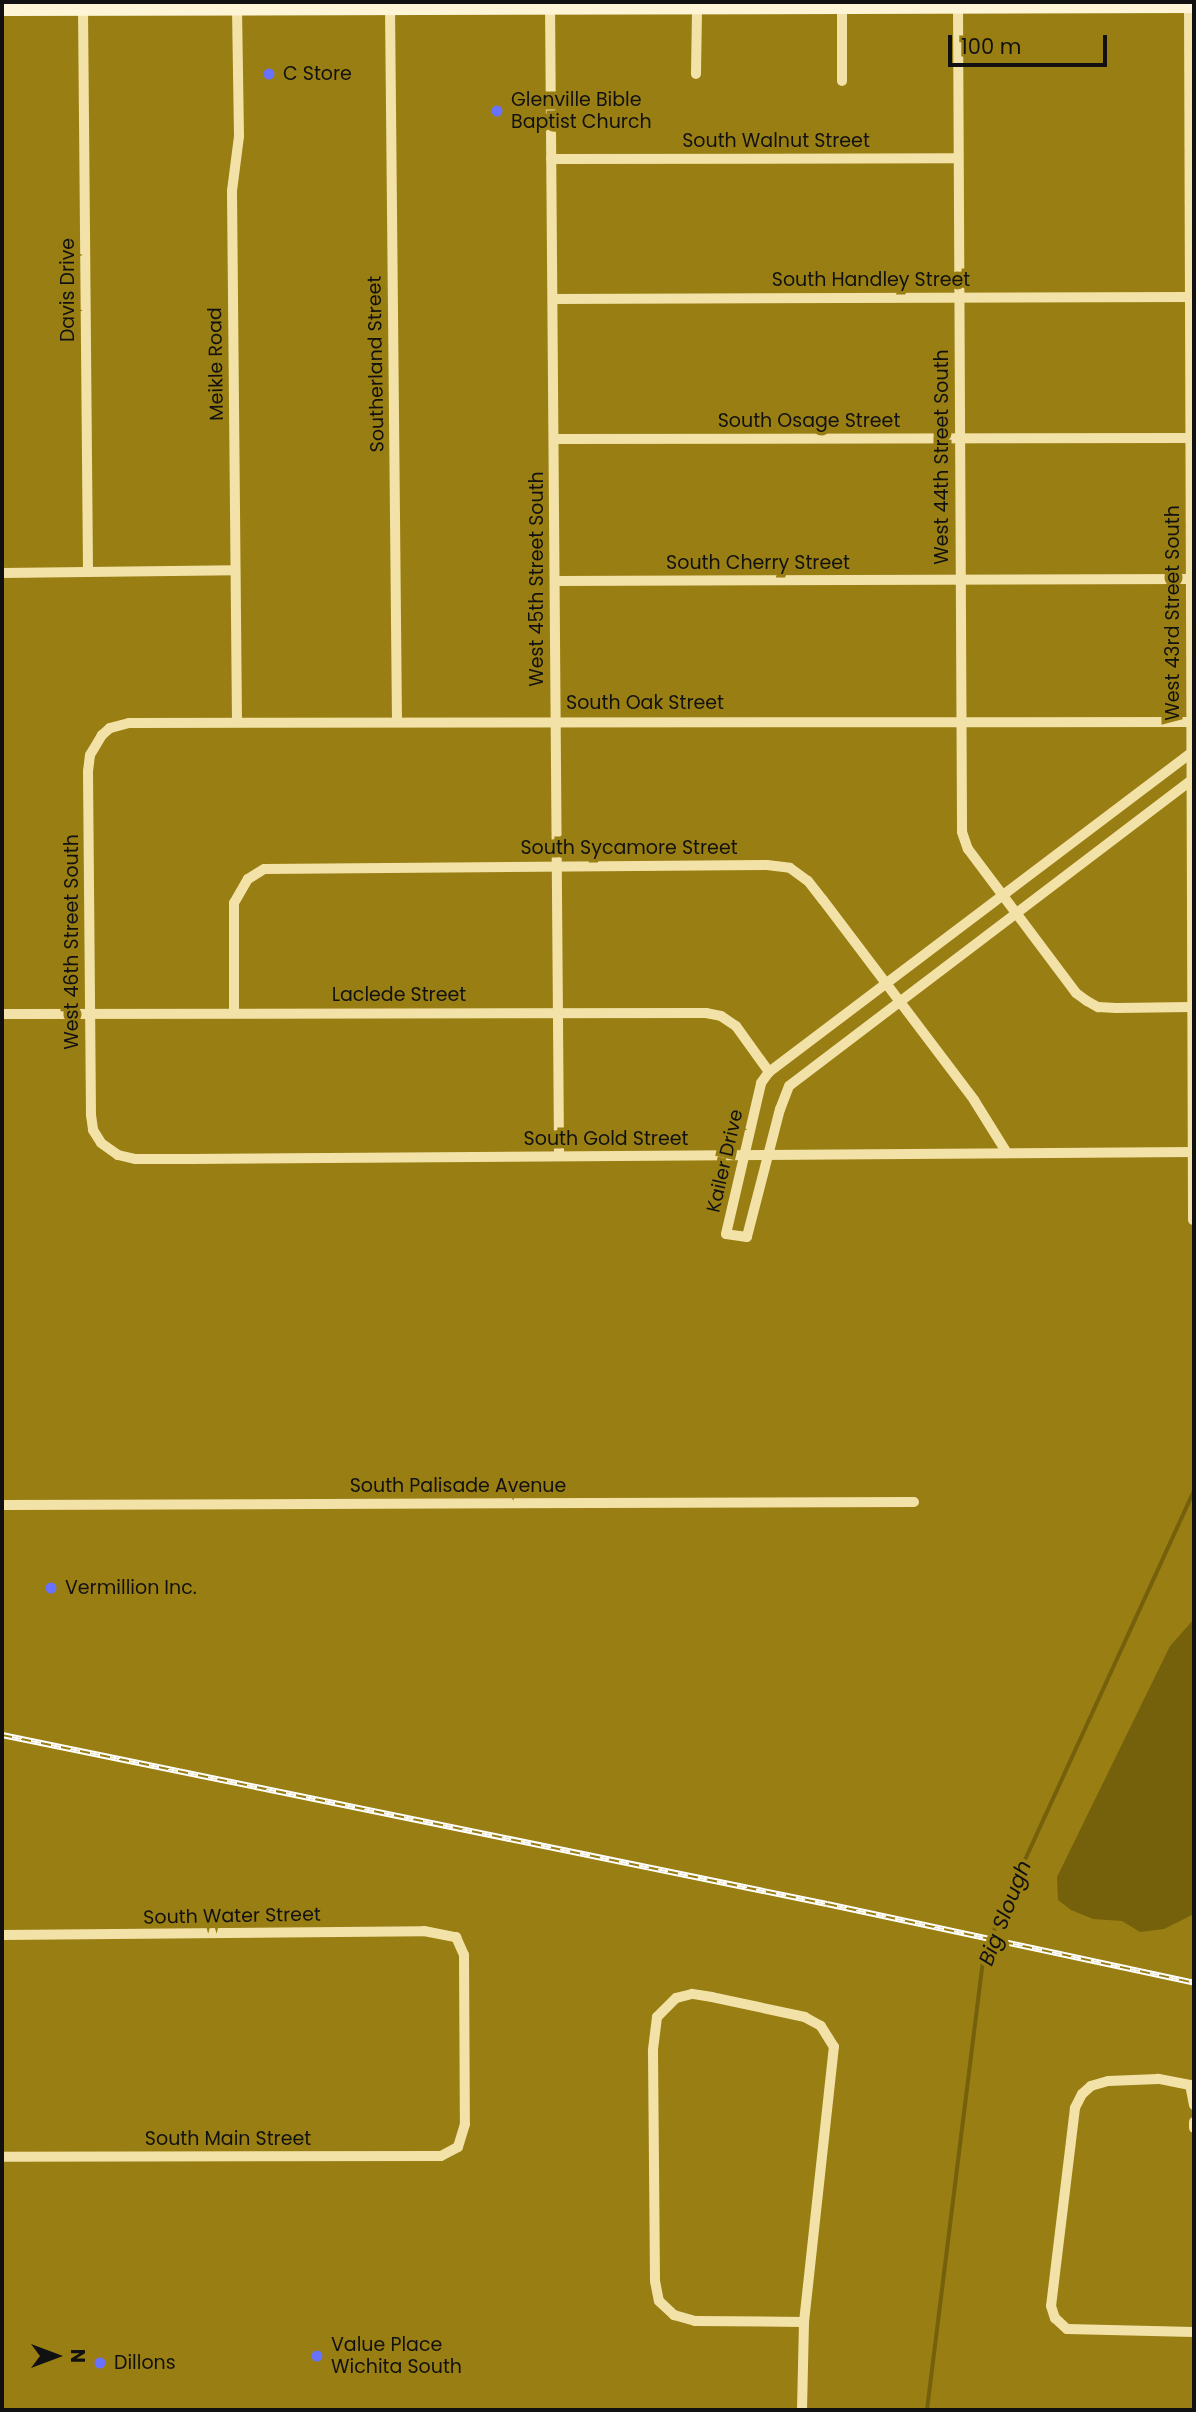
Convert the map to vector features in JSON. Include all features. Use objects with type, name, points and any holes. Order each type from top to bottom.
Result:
[{"type":"street","points":[[2,8],[261,4],[696,7],[720,4],[842,7],[1191,5]]},
{"type":"street","name":"West 45th Street South","points":[[550,4],[559,1156]]},
{"type":"street","name":"West 43rd Street South","points":[[1191,5],[1188,297],[1191,325],[1193,550],[1189,782],[1193,933],[1193,1220]]},
{"type":"street","name":"Meikle Road","points":[[237,6],[239,136],[232,191],[237,722]]},
{"type":"street","name":"Southerland Street","points":[[390,6],[397,721]]},
{"type":"street","name":"West 44th Street South","points":[[958,6],[962,832],[968,849],[1003,895]]},
{"type":"street","points":[[696,7],[696,74]]},
{"type":"street","points":[[842,7],[842,81]]},
{"type":"street","name":"Davis Drive","points":[[83,8],[88,571]]},
{"type":"street","name":"South Walnut Street","points":[[551,159],[958,158]]},
{"type":"street","name":"South Handley Street","points":[[553,299],[1188,297]]},
{"type":"street","name":"South Osage Street","points":[[554,439],[1190,438]]},
{"type":"street","points":[[2,573],[235,570]]},
{"type":"street","name":"South Cherry Street","points":[[555,581],[1191,579]]},
{"type":"street","name":"South Oak Street","points":[[102,734],[110,728],[130,723],[961,720],[1191,722]]},
{"type":"street","name":"West 46th Street South","points":[[102,734],[90,755],[88,769],[90,1014],[92,1123],[93,1130],[106,1149]]},
{"type":"street","points":[[769,1072],[1191,753]]},
{"type":"street","name":"Kailer Drive","points":[[769,1072],[761,1083],[726,1234],[736,1238],[747,1237],[780,1109],[789,1086],[1189,782]]},
{"type":"street","name":"South Sycamore Street","points":[[234,1013],[234,903],[242,886],[256,873],[286,867],[767,865],[790,868],[808,881],[974,1100],[1007,1153]]},
{"type":"street","points":[[1003,895],[1076,993],[1087,1002],[1098,1007],[1116,1008],[1192,1007]]},
{"type":"street","name":"Laclede Street","points":[[2,1014],[714,1014],[736,1026],[769,1072]]},
{"type":"street","name":"South Gold Street","points":[[106,1149],[135,1158],[1193,1152]]},
{"type":"street","name":"South Palisade Avenue","points":[[2,1505],[914,1502]]},
{"type":"street","name":"South Water Street","points":[[2,1935],[446,1933],[459,1941],[464,1955],[465,2124],[461,2142],[454,2151]]},
{"type":"street","points":[[802,2410],[804,2322],[832,2085],[834,2047],[830,2037],[816,2021],[692,1994],[676,1998],[657,2017],[653,2050],[655,2281],[663,2307],[674,2315],[695,2321],[804,2322]]},
{"type":"street","points":[[1194,2105],[1190,2085],[1158,2079],[1108,2081],[1091,2086],[1082,2094],[1075,2108],[1051,2306],[1055,2318],[1067,2329],[1194,2332]]},
{"type":"street","name":"South Main Street","points":[[2,2157],[441,2156],[454,2151]]},
{"type":"shaded area","points":[[1194,1619],[1194,1914],[1164,1929],[1140,1932],[1122,1921],[1093,1919],[1071,1910],[1058,1900],[1057,1877],[1170,1646]]},
{"type":"waterway","name":"Big Slough","points":[[927,2410],[983,1961],[998,1919],[1194,1491]]},
{"type":"railway","points":[[2,1735],[827,1904],[1194,1983]]},
{"type":"place","name":"C Store","points":[[269,74]]},
{"type":"place","name":"Glenville Bible Baptist Church","points":[[497,111]]},
{"type":"place","name":"Vermillion Inc.","points":[[51,1588]]},
{"type":"place","name":"Value Place Wichita South","points":[[317,2356]]},
{"type":"place","name":"Dillons","points":[[100,2363]]}]
